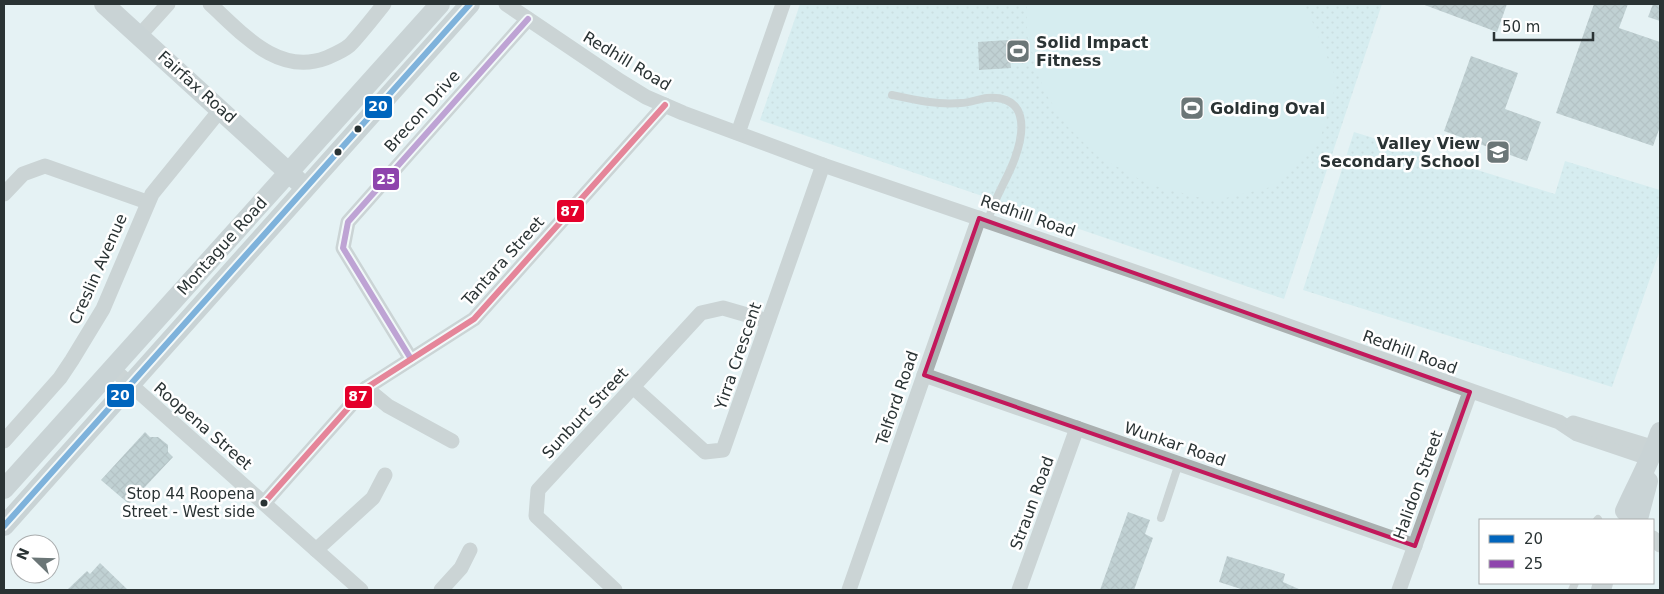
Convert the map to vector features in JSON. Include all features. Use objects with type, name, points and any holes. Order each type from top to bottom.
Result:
[{"type":"main road","name":"Fairfax Road","points":[[104,4],[221,109],[305,189]]},
{"type":"main road","name":"Montague Road","points":[[4,489],[440,4]]},
{"type":"main road","name":"Montague Road","points":[[4,526],[470,4]]},
{"type":"main road","points":[[1618,518],[1654,451]]},
{"type":"street","points":[[140,35],[168,4]]},
{"type":"street","points":[[210,4],[265,51],[283,60],[301,63],[322,59],[344,49],[384,4]]},
{"type":"street","name":"Redhill Road","points":[[506,4],[620,81],[665,105],[823,164],[1559,422],[1578,434],[1654,451]]},
{"type":"street","points":[[738,133],[783,4]]},
{"type":"street","name":"Brecon Drive","points":[[411,359],[343,248],[348,222],[528,19]]},
{"type":"street","name":"Tantara Street","points":[[264,503],[366,388],[474,319],[665,105]]},
{"type":"street","name":"Creslin Avenue","points":[[4,440],[60,378],[82,345],[103,309],[147,202],[161,180],[221,109]]},
{"type":"street","name":"Yirra Crescent","points":[[633,387],[704,452],[723,450],[823,164]]},
{"type":"street","points":[[4,194],[23,174],[45,166],[147,202]]},
{"type":"street","name":"Telford Road","points":[[849,590],[924,375],[984,219]]},
{"type":"street","name":"Sunburt Street","points":[[615,590],[536,516],[538,490],[701,313],[723,308],[768,321]]},
{"type":"street","name":"Roopena Street","points":[[112,368],[362,590]]},
{"type":"street","name":"Wunkar Road","points":[[924,375],[1415,546]]},
{"type":"street","points":[[366,388],[388,406],[452,441]]},
{"type":"street","name":"Halidon Street","points":[[1399,590],[1470,392]]},
{"type":"street","name":"Straun Road","points":[[1020,590],[1077,428]]},
{"type":"street","points":[[316,550],[373,498],[385,475]]},
{"type":"street","points":[[441,590],[462,568],[470,550]]},
{"type":"lane","points":[[892,94],[924,102],[961,103],[988,98],[1000,99],[1015,106],[1020,112],[1022,131],[1015,159],[984,219]]},
{"type":"lane","points":[[1161,518],[1179,463]]},
{"type":"highlighted area","points":[[979,218],[1470,392],[1415,546],[924,375]]},
{"type":"shaded area","points":[[800,4],[1382,4],[1284,299],[760,120]]},
{"type":"shaded area","name":"Golding Oval","points":[[1027,4],[1299,4],[1310,16],[1337,81],[1319,143],[1275,186],[1213,201],[1148,184],[1096,155],[1066,125],[1044,91],[1027,35]]},
{"type":"shaded area","points":[[1354,132],[1555,194],[1565,161],[1660,190],[1660,250],[1612,387],[1303,290]]},
{"type":"building","points":[[1422,4],[1507,4],[1497,32]]},
{"type":"building","points":[[1594,4],[1628,4],[1619,28],[1660,42],[1660,127],[1653,146],[1556,113]]},
{"type":"building","points":[[1653,4],[1660,4],[1660,21],[1648,17]]},
{"type":"building","points":[[1008,40],[1011,68],[979,70],[978,42]]},
{"type":"building","points":[[1471,56],[1518,73],[1505,109],[1541,122],[1527,161],[1444,131]]},
{"type":"building","points":[[145,432],[150,437],[158,437],[168,445],[168,452],[173,457],[129,504],[101,480]]},
{"type":"building","points":[[1128,512],[1150,520],[1145,534],[1153,538],[1134,590],[1100,590]]},
{"type":"building","points":[[1227,556],[1285,574],[1283,582],[1301,590],[1244,590],[1219,582]]},
{"type":"building","points":[[100,563],[128,590],[67,590],[87,571],[90,574]]},
{"type":"transit line","name":"20","points":[[4,526],[470,4]]},
{"type":"transit line","name":"25","points":[[411,359],[343,248],[348,222],[528,19]]},
{"type":"transit line","name":"87","points":[[264,503],[366,388],[474,319],[665,105]]},
{"type":"place","name":"Solid Impact Fitness","points":[[1018,51]]},
{"type":"place","name":"Golding Oval","points":[[1192,108]]},
{"type":"place","name":"Valley View Secondary School","points":[[1498,152]]},
{"type":"place","name":"Stop 44 Roopena Street - West side","points":[[264,503]]}]
